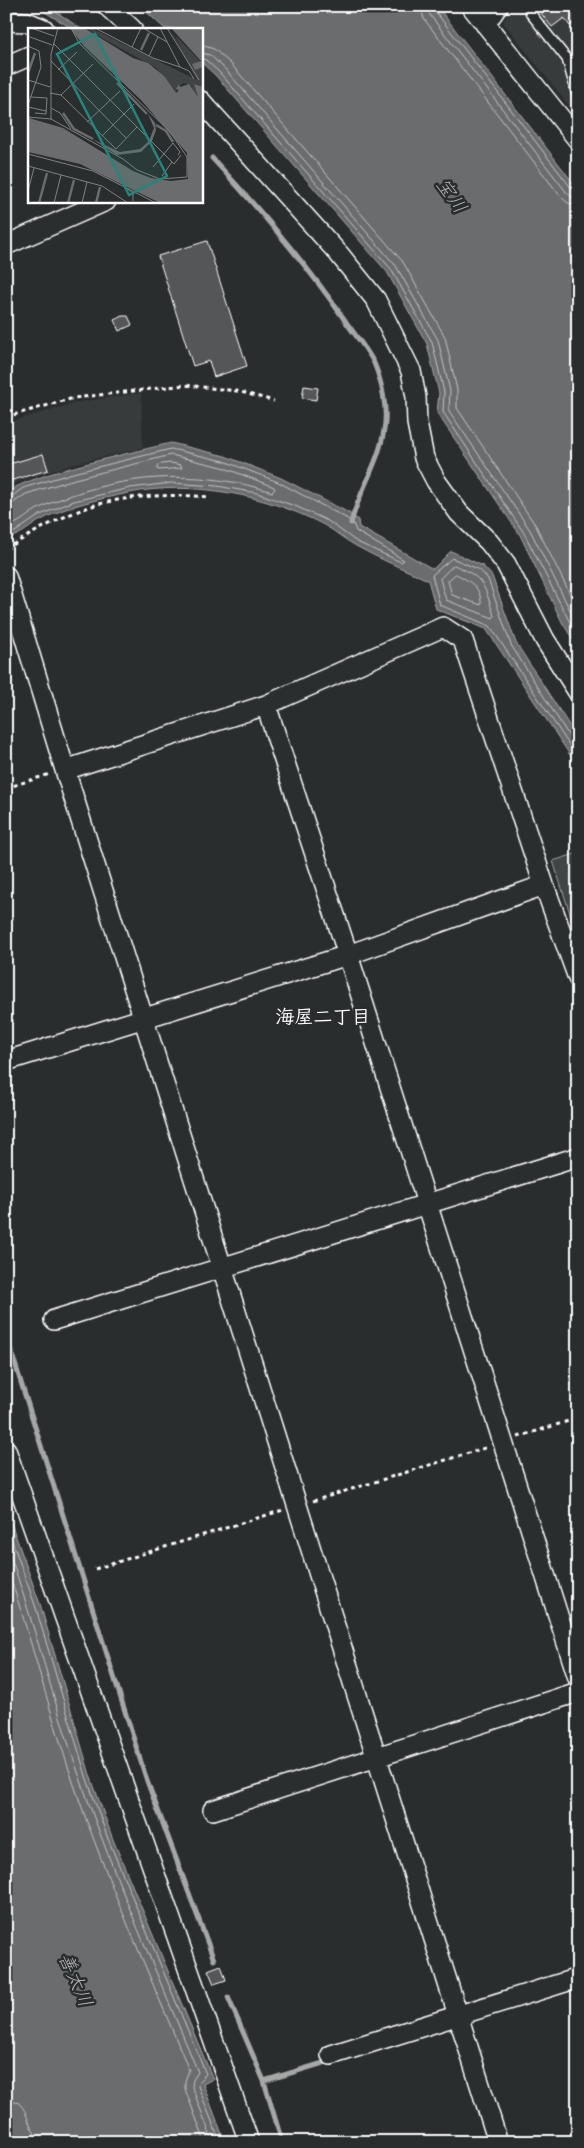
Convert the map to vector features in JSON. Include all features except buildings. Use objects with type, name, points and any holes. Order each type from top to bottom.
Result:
[{"type":"street","points":[[107,6],[131,28]]},
{"type":"street","points":[[471,6],[578,140]]},
{"type":"street","points":[[485,24],[498,6]]},
{"type":"street","points":[[6,21],[28,22],[42,28]]},
{"type":"street","points":[[6,66],[28,56]]},
{"type":"street","points":[[202,102],[339,254],[376,300],[411,371],[416,397],[417,423],[424,458],[436,481],[459,513],[489,542],[506,564],[545,640],[578,692]]},
{"type":"street","points":[[6,245],[104,202]]},
{"type":"street","points":[[6,576],[65,770],[498,2142]]},
{"type":"street","points":[[65,770],[266,705],[443,627],[463,640],[544,885],[578,978]]},
{"type":"street","points":[[266,705],[348,955],[578,1678]]},
{"type":"street","points":[[6,1061],[348,955],[544,885]]},
{"type":"street","points":[[54,1320],[578,1157]]},
{"type":"street","points":[[6,1450],[249,2142]]},
{"type":"street","points":[[213,1810],[578,1692]]},
{"type":"street","points":[[331,2055],[578,1978]]},
{"type":"lane","points":[[528,6],[531,14],[567,59],[578,99]]},
{"type":"path","points":[[6,418],[74,398],[185,384],[237,391],[274,401]]},
{"type":"path","points":[[6,549],[36,531],[99,504],[175,494],[210,497]]},
{"type":"path","points":[[6,788],[65,770]]},
{"type":"path","points":[[95,1569],[578,1418]]},
{"type":"shaded area","points":[[512,6],[578,6],[578,132],[569,106],[503,22]]},
{"type":"shaded area","points":[[141,393],[143,448],[77,463],[6,486],[6,423],[79,402]]},
{"type":"shaded area","points":[[578,853],[578,938],[553,861]]},
{"type":"water","points":[[35,6],[48,6],[80,28],[71,28]]},
{"type":"water","name":"宝川","points":[[140,6],[437,6],[578,189],[578,647],[563,624],[520,535],[437,413],[439,393],[427,344],[387,272],[216,76],[202,63],[202,28],[164,28]]},
{"type":"water","points":[[171,443],[225,456],[281,478],[349,513],[358,520],[359,527],[433,569],[451,551],[483,566],[492,576],[516,643],[578,739],[578,767],[486,629],[436,609],[428,580],[365,551],[324,525],[302,514],[254,498],[229,493],[179,488],[154,489],[118,495],[74,506],[43,519],[17,535],[6,538],[5,507],[7,496],[9,492],[18,486],[58,471]]},
{"type":"water","name":"善太川","points":[[6,1509],[40,1604],[90,1775],[112,1837],[213,2079],[203,2084],[225,2142],[18,2142],[13,2136],[11,2124],[6,2115]]},
{"type":"waterway","points":[[212,158],[299,258],[374,363],[382,387],[385,405],[384,430],[378,454],[351,523]]},
{"type":"waterway","points":[[6,1335],[147,1781],[214,1960]]},
{"type":"waterway","points":[[570,1634],[578,1632]]},
{"type":"waterway","points":[[228,1997],[264,2081],[282,2142]]},
{"type":"waterway","points":[[264,2081],[330,2061]]},
{"type":"district","name":"海屋二丁目","points":[[323,1017]]}]
